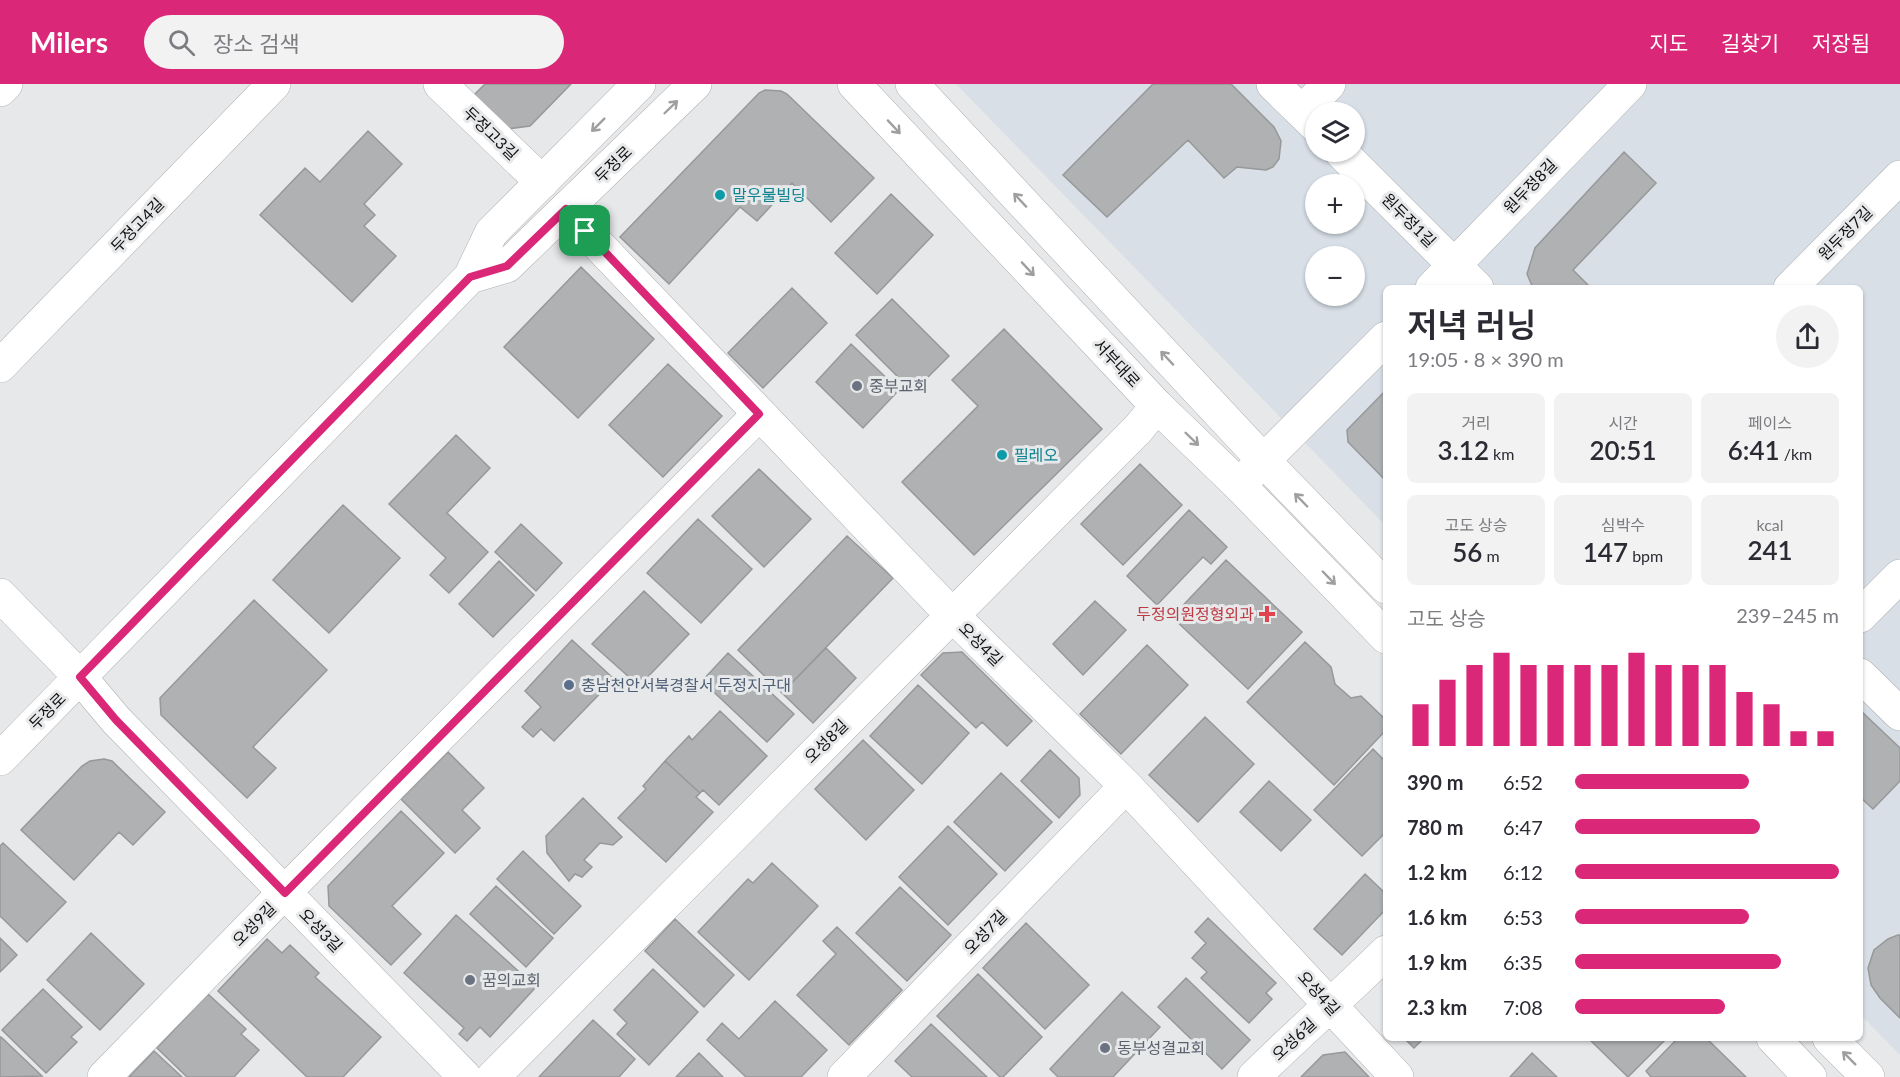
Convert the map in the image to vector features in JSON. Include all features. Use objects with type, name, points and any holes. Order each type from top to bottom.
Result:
[{"type":"street","points":[[0,90],[6,84]]},
{"type":"street","name":"두정고4길","points":[[0,366],[274,84]]},
{"type":"street","name":"두정고3길","points":[[440,84],[542,182]]},
{"type":"street","name":"두정로","points":[[0,759],[470,277],[491,233],[639,84]]},
{"type":"street","name":"두정로","points":[[470,277],[507,266],[694,84]]},
{"type":"street","name":"서부대로","points":[[854,84],[1157,406],[1239,485],[1383,634]]},
{"type":"street","points":[[912,84],[1264,461],[1383,584]]},
{"type":"street","points":[[1273,84],[1305,115]]},
{"type":"street","points":[[1319,102],[1329,84]]},
{"type":"street","name":"원두정8길","points":[[1435,285],[1630,84]]},
{"type":"street","name":"원두정1길","points":[[1351,162],[1474,285]]},
{"type":"street","name":"원두정7길","points":[[1793,285],[1900,177]]},
{"type":"street","name":"오성4길","points":[[566,209],[951,614],[1126,786],[1397,1077]]},
{"type":"street","points":[[1239,485],[1383,341]]},
{"type":"street","name":"오성8길","points":[[493,1077],[951,614],[1138,429],[1157,406]]},
{"type":"street","name":"오성9길","points":[[104,1077],[759,414]]},
{"type":"street","points":[[1863,613],[1900,576]]},
{"type":"street","name":"오성3길","points":[[0,595],[80,677],[116,720],[465,1077]]},
{"type":"street","points":[[1863,678],[1900,714]]},
{"type":"street","name":"오성7길","points":[[844,1077],[1126,786]]},
{"type":"street","name":"오성6길","points":[[1254,1077],[1383,955]]},
{"type":"street","points":[[1776,1041],[1810,1077]]},
{"type":"street","points":[[1832,1041],[1868,1077]]},
{"type":"shaded area","points":[[956,84],[1900,84],[1900,1055],[1863,1017],[1863,285],[1383,285],[1383,523]]},
{"type":"building","points":[[485,84],[571,84],[530,126],[507,129],[473,96]]},
{"type":"building","points":[[1153,84],[1231,84],[1274,127],[1281,141],[1279,159],[1273,167],[1266,170],[1237,167],[1224,178],[1188,140],[1107,217],[1063,175]]},
{"type":"building","name":"말우물빌딩","points":[[765,90],[781,91],[787,94],[874,178],[831,222],[792,183],[757,221],[740,207],[669,284],[620,237],[759,93]]},
{"type":"building","points":[[368,131],[402,164],[364,204],[375,215],[364,226],[396,256],[352,302],[260,215],[305,168],[320,182]]},
{"type":"building","points":[[1624,152],[1656,183],[1573,270],[1588,285],[1532,285],[1527,274],[1535,248]]},
{"type":"building","points":[[891,194],[933,235],[877,294],[835,253]]},
{"type":"building","points":[[581,267],[654,339],[578,418],[504,347]]},
{"type":"building","points":[[792,288],[827,323],[763,388],[728,353]]},
{"type":"building","points":[[892,299],[949,356],[913,392],[856,335]]},
{"type":"building","name":"필레오","points":[[1004,329],[1102,429],[974,555],[902,482],[978,406],[952,380]]},
{"type":"building","name":"중부교회","points":[[851,344],[899,390],[863,428],[816,382]]},
{"type":"building","points":[[668,364],[722,416],[663,477],[609,425]]},
{"type":"building","points":[[1383,393],[1383,478],[1348,442],[1347,430]]},
{"type":"building","points":[[456,435],[490,468],[447,513],[488,552],[449,593],[430,575],[446,558],[389,504]]},
{"type":"building","points":[[1140,464],[1182,505],[1123,565],[1081,524]]},
{"type":"building","points":[[759,469],[811,519],[764,567],[712,516]]},
{"type":"building","points":[[343,505],[400,558],[329,633],[273,580]]},
{"type":"building","points":[[1189,510],[1227,547],[1211,564],[1203,557],[1157,605],[1127,576]]},
{"type":"building","points":[[698,519],[752,569],[701,623],[647,573]]},
{"type":"building","points":[[521,524],[562,563],[536,591],[495,552]]},
{"type":"building","points":[[847,536],[893,578],[782,693],[738,650]]},
{"type":"building","points":[[1226,560],[1302,632],[1248,689],[1172,617]]},
{"type":"building","points":[[499,561],[534,595],[493,637],[459,604]]},
{"type":"building","points":[[644,591],[689,634],[639,686],[592,644]]},
{"type":"building","points":[[254,600],[327,670],[253,747],[276,768],[247,798],[161,715],[160,698]]},
{"type":"building","points":[[1095,601],[1126,630],[1083,675],[1053,644]]},
{"type":"building","name":"충남천안서북경찰서 두정지구대","points":[[572,640],[614,679],[554,741],[541,729],[533,737],[522,727],[541,707],[525,691]]},
{"type":"building","points":[[1305,642],[1331,667],[1335,684],[1351,698],[1361,696],[1383,717],[1383,733],[1334,785],[1247,702]]},
{"type":"building","points":[[1147,645],[1188,685],[1121,754],[1080,714]]},
{"type":"building","points":[[826,648],[856,678],[813,723],[782,693]]},
{"type":"building","points":[[962,652],[1032,721],[1007,746],[982,722],[976,728],[921,675],[943,653]]},
{"type":"building","points":[[728,653],[794,714],[767,742],[702,681]]},
{"type":"building","points":[[918,685],[969,733],[922,784],[870,736]]},
{"type":"building","points":[[720,711],[767,756],[719,805],[703,790],[700,793],[665,761],[689,736],[692,740]]},
{"type":"building","points":[[1863,713],[1900,748],[1900,781],[1873,809],[1863,800]]},
{"type":"building","points":[[1205,717],[1254,764],[1198,822],[1149,775]]},
{"type":"building","points":[[863,740],[914,790],[866,840],[815,789]]},
{"type":"building","points":[[1373,749],[1383,759],[1383,835],[1362,856],[1314,810]]},
{"type":"building","points":[[1050,750],[1079,778],[1080,795],[1059,818],[1021,781]]},
{"type":"building","points":[[448,752],[484,788],[462,810],[480,828],[455,853],[401,799]]},
{"type":"building","points":[[104,759],[112,761],[165,812],[133,845],[119,832],[74,880],[21,830],[82,766],[90,761]]},
{"type":"building","points":[[665,761],[700,793],[696,797],[713,812],[666,862],[618,818],[646,789],[643,786]]},
{"type":"building","points":[[1001,773],[1052,822],[1005,871],[954,822]]},
{"type":"building","points":[[1269,781],[1311,820],[1281,851],[1240,812]]},
{"type":"building","points":[[583,798],[622,837],[613,845],[600,843],[584,860],[592,867],[582,877],[575,874],[569,881],[547,853],[546,836]]},
{"type":"building","points":[[401,811],[444,853],[392,906],[421,934],[391,965],[329,906],[328,886]]},
{"type":"building","points":[[948,826],[997,874],[948,925],[899,877]]},
{"type":"building","points":[[3,843],[66,902],[27,942],[0,916],[0,846]]},
{"type":"building","points":[[523,851],[581,906],[554,934],[497,879]]},
{"type":"building","points":[[772,863],[818,906],[749,980],[698,932],[748,879],[753,883]]},
{"type":"building","points":[[1365,874],[1383,891],[1383,912],[1342,955],[1314,929]]},
{"type":"building","points":[[496,886],[553,938],[526,967],[470,914]]},
{"type":"building","points":[[900,887],[951,935],[907,981],[856,933]]},
{"type":"building","name":"꿈의교회","points":[[456,915],[536,987],[490,1037],[480,1027],[467,1041],[459,1034],[464,1028],[404,973]]},
{"type":"building","points":[[1208,918],[1276,983],[1266,993],[1272,999],[1249,1023],[1201,978],[1207,972],[1192,958],[1206,943],[1195,932]]},
{"type":"building","points":[[675,919],[734,975],[704,1007],[645,951]]},
{"type":"building","points":[[1026,923],[1089,985],[1045,1029],[983,968]]},
{"type":"building","points":[[837,927],[902,990],[849,1045],[797,995],[836,954],[823,941]]},
{"type":"building","points":[[91,933],[144,984],[100,1030],[47,980]]},
{"type":"building","points":[[1900,935],[1900,1018],[1880,998],[1871,985],[1868,968],[1874,950],[1888,939]]},
{"type":"building","points":[[0,938],[17,955],[0,972]]},
{"type":"building","points":[[267,939],[282,953],[290,945],[319,973],[315,977],[381,1037],[343,1077],[307,1077],[218,991]]},
{"type":"building","points":[[653,969],[698,1012],[649,1065],[617,1034],[627,1023],[614,1010]]},
{"type":"building","points":[[978,974],[1042,1037],[1003,1077],[1000,1077],[937,1016]]},
{"type":"building","points":[[1186,978],[1250,1040],[1222,1069],[1158,1007]]},
{"type":"building","points":[[43,989],[82,1027],[71,1037],[77,1042],[46,1073],[2,1030]]},
{"type":"building","name":"동부성결교회","points":[[1122,992],[1160,1027],[1113,1077],[1058,1077],[1050,1069]]},
{"type":"building","points":[[208,994],[246,1029],[241,1034],[259,1050],[234,1077],[187,1077],[157,1048]]},
{"type":"building","points":[[775,1001],[827,1050],[801,1077],[746,1077],[707,1040],[722,1023],[739,1039]]},
{"type":"building","points":[[593,1020],[635,1059],[619,1077],[539,1077]]},
{"type":"building","points":[[931,1024],[987,1077],[912,1077],[895,1061]]},
{"type":"building","points":[[1,1037],[42,1076],[0,1077]]},
{"type":"building","points":[[1407,1041],[1421,1041],[1414,1048]]},
{"type":"building","points":[[1591,1041],[1664,1041],[1628,1077]]},
{"type":"building","points":[[1675,1041],[1709,1041],[1746,1077],[1651,1077],[1646,1071]]},
{"type":"building","points":[[154,1051],[182,1077],[129,1077]]},
{"type":"building","points":[[1345,1052],[1369,1077],[1301,1077],[1323,1055]]},
{"type":"building","points":[[699,1053],[723,1077],[676,1077]]},
{"type":"building","points":[[1532,1053],[1557,1077],[1510,1077]]},
{"type":"place","name":"말우물빌딩","points":[[720,195]]},
{"type":"place","name":"중부교회","points":[[857,386]]},
{"type":"place","name":"필레오","points":[[1002,455]]},
{"type":"place","name":"두정의원정형외과","points":[[1267,614]]},
{"type":"place","name":"충남천안서북경찰서 두정지구대","points":[[569,685]]},
{"type":"place","name":"꿈의교회","points":[[470,980]]},
{"type":"place","name":"동부성결교회","points":[[1105,1048]]},
{"type":"route","points":[[566,209],[585,231],[759,414],[285,893],[116,720],[80,677],[470,277],[507,266],[566,209]]}]
